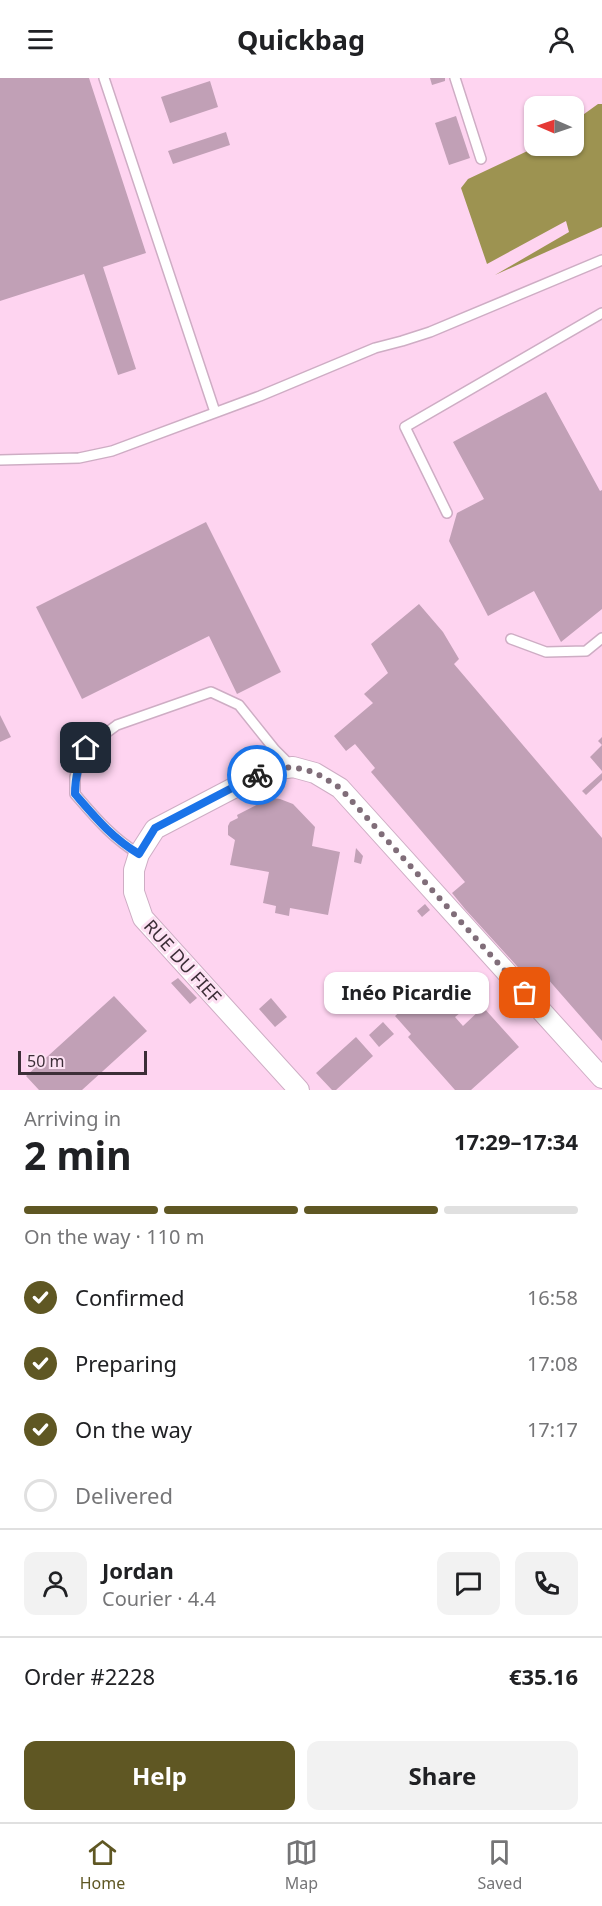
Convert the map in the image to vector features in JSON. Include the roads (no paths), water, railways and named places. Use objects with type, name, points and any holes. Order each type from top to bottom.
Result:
[{"type":"street","name":"RUE DU FIEF","points":[[299,1090],[143,918],[134,892],[134,870],[139,854],[155,828],[266,771],[293,767],[315,773],[340,788],[602,1078]]},
{"type":"lane","points":[[104,78],[215,412]]},
{"type":"lane","points":[[455,78],[481,159]]},
{"type":"lane","points":[[0,460],[79,458],[112,451],[260,396],[375,348],[430,332],[602,260]]},
{"type":"lane","points":[[447,513],[405,428],[602,313]]},
{"type":"lane","points":[[511,639],[546,652],[586,651],[602,638]]},
{"type":"lane","points":[[139,854],[121,843],[105,829],[75,794],[75,777],[86,748],[117,725],[211,692],[238,705],[275,750],[293,767]]},
{"type":"place","name":"Inéo Picardie","points":[[525,993]]}]
